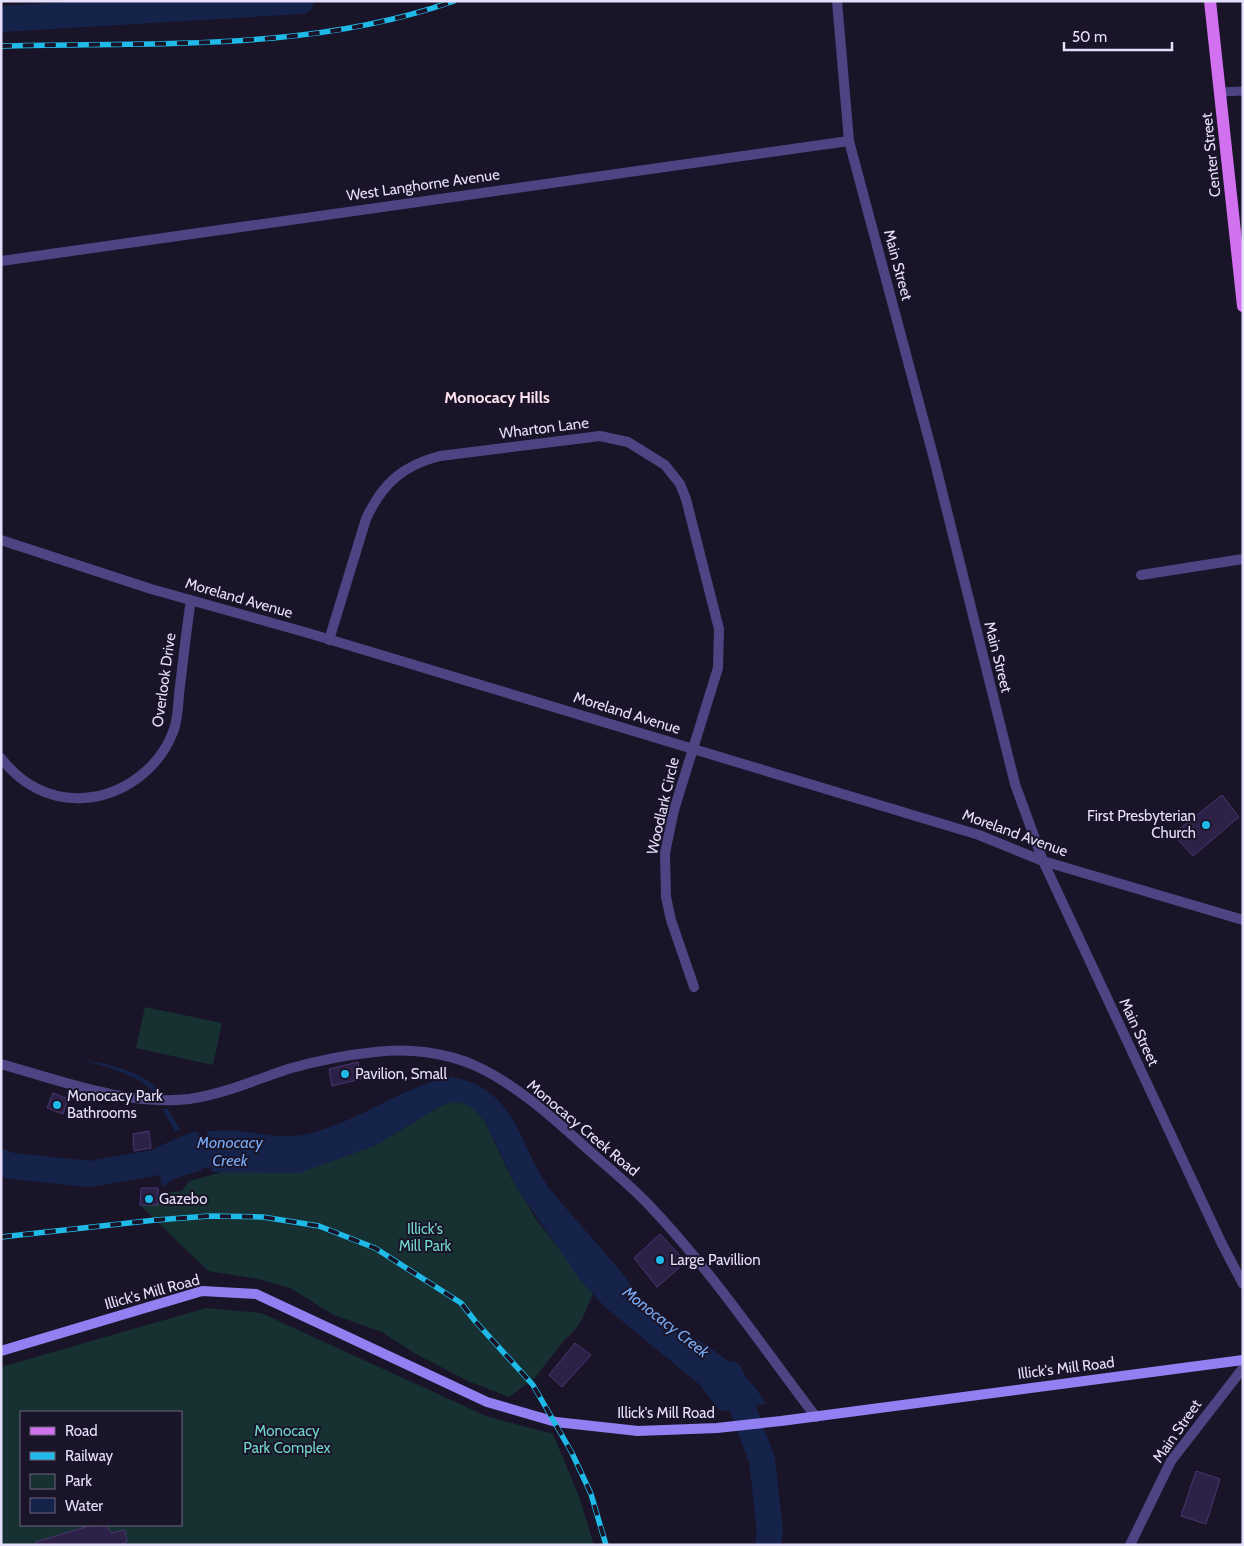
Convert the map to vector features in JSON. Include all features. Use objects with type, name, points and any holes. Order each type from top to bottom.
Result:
[{"type":"main road","name":"Center Street","points":[[1210,1],[1243,306]]},
{"type":"street","name":"Main Street","points":[[837,1],[849,140],[934,459],[1015,784],[1042,861],[1222,1244],[1243,1284]]},
{"type":"street","name":"West Langhorne Avenue","points":[[1,261],[849,140]]},
{"type":"street","name":"Wharton Lane","points":[[329,640],[366,519],[373,502],[397,474],[423,460],[440,456],[600,436],[628,442],[640,447],[665,465],[680,484],[696,534],[720,629],[718,668],[692,748]]},
{"type":"street","name":"Moreland Avenue","points":[[2,543],[979,835],[1042,861],[1243,920]]},
{"type":"street","points":[[1141,575],[1243,559]]},
{"type":"street","name":"Overlook Drive","points":[[1,758],[25,782],[58,796],[94,798],[119,790],[145,773],[161,754],[173,732],[191,600]]},
{"type":"street","name":"Woodlark Circle","points":[[692,748],[666,844],[664,874],[670,920],[694,987]]},
{"type":"street","name":"Monocacy Creek Road","points":[[1,1064],[122,1096],[155,1100],[191,1098],[221,1093],[299,1066],[338,1057],[376,1052],[398,1050],[441,1054],[477,1066],[537,1106],[647,1202],[719,1285],[816,1417]]},
{"type":"street","name":"Illick's Mill Road","points":[[1,1351],[202,1291],[256,1294],[487,1402],[556,1422],[638,1431],[717,1428],[816,1417],[1243,1360]]},
{"type":"street","name":"Main Street","points":[[1130,1545],[1171,1461],[1243,1368]]},
{"type":"lane","points":[[1221,92],[1243,91]]},
{"type":"green space","points":[[145,1007],[222,1023],[213,1065],[136,1048]]},
{"type":"green space","name":"Illick's Mill Park","points":[[453,1102],[463,1103],[474,1109],[484,1120],[511,1177],[536,1219],[593,1293],[582,1318],[571,1335],[565,1339],[534,1379],[509,1397],[468,1381],[414,1353],[382,1332],[334,1315],[290,1288],[258,1279],[208,1271],[140,1205],[158,1205],[158,1194],[182,1191],[189,1181],[226,1171],[298,1173],[378,1144],[442,1105]]},
{"type":"green space","name":"Monocacy Park Complex","points":[[206,1308],[261,1313],[486,1416],[553,1434],[579,1496],[594,1545],[1,1545],[1,1367]]},
{"type":"water","points":[[81,1060],[102,1063],[135,1073],[161,1092],[152,1091],[138,1080],[119,1071]]},
{"type":"water","name":"Monocacy Creek","points":[[450,1077],[473,1083],[490,1093],[504,1107],[541,1176],[553,1193],[622,1273],[639,1298],[709,1347],[742,1373],[766,1404],[720,1411],[700,1385],[605,1307],[580,1280],[517,1188],[484,1120],[474,1109],[463,1103],[453,1102],[442,1105],[378,1144],[300,1173],[212,1172],[207,1131],[234,1131],[279,1136],[303,1135],[341,1123],[413,1089]]},
{"type":"water","points":[[162,1109],[168,1109],[180,1129],[175,1131]]},
{"type":"water","name":"Monocacy Creek","points":[[192,1132],[199,1133],[202,1170],[176,1178],[162,1187],[155,1148]]},
{"type":"building","name":"First Presbyterian Church","points":[[1222,795],[1239,817],[1193,856],[1173,834]]},
{"type":"building","name":"Pavilion, Small","points":[[358,1062],[361,1079],[332,1086],[329,1069]]},
{"type":"building","name":"Monocacy Park Bathrooms","points":[[53,1093],[68,1099],[63,1114],[47,1108]]},
{"type":"building","name":"Gazebo","points":[[149,1131],[151,1148],[134,1151],[133,1134]]},
{"type":"building","name":"Gazebo","points":[[141,1188],[158,1188],[158,1205],[140,1205]]},
{"type":"building","name":"Large Pavillion","points":[[660,1234],[686,1262],[657,1287],[634,1258]]},
{"type":"building","points":[[575,1343],[591,1355],[562,1387],[549,1375]]},
{"type":"building","points":[[1196,1471],[1220,1479],[1206,1524],[1181,1516]]},
{"type":"building","points":[[89,1526],[107,1526],[111,1533],[125,1530],[127,1542],[118,1545],[36,1545],[36,1542]]},
{"type":"waterway","name":"Monocacy Creek","points":[[1,19],[301,1]]},
{"type":"waterway","name":"Monocacy Creek","points":[[1,1162],[12,1166],[90,1174],[193,1156],[245,1151]]},
{"type":"waterway","name":"Monocacy Creek","points":[[730,1374],[762,1460],[770,1531],[768,1545]]},
{"type":"railway","points":[[1,46],[173,43],[288,37],[344,29],[400,17],[454,1]]},
{"type":"railway","points":[[1,1237],[156,1220],[209,1216],[263,1217],[319,1226],[375,1248],[461,1303],[533,1385],[572,1453],[591,1494],[606,1545]]},
{"type":"place","name":"First Presbyterian Church","points":[[1206,825]]},
{"type":"place","name":"Pavilion, Small","points":[[345,1074]]},
{"type":"place","name":"Monocacy Park Bathrooms","points":[[57,1105]]},
{"type":"place","name":"Gazebo","points":[[149,1199]]},
{"type":"place","name":"Large Pavillion","points":[[660,1260]]},
{"type":"district","name":"Monocacy Hills","points":[[497,397]]}]
